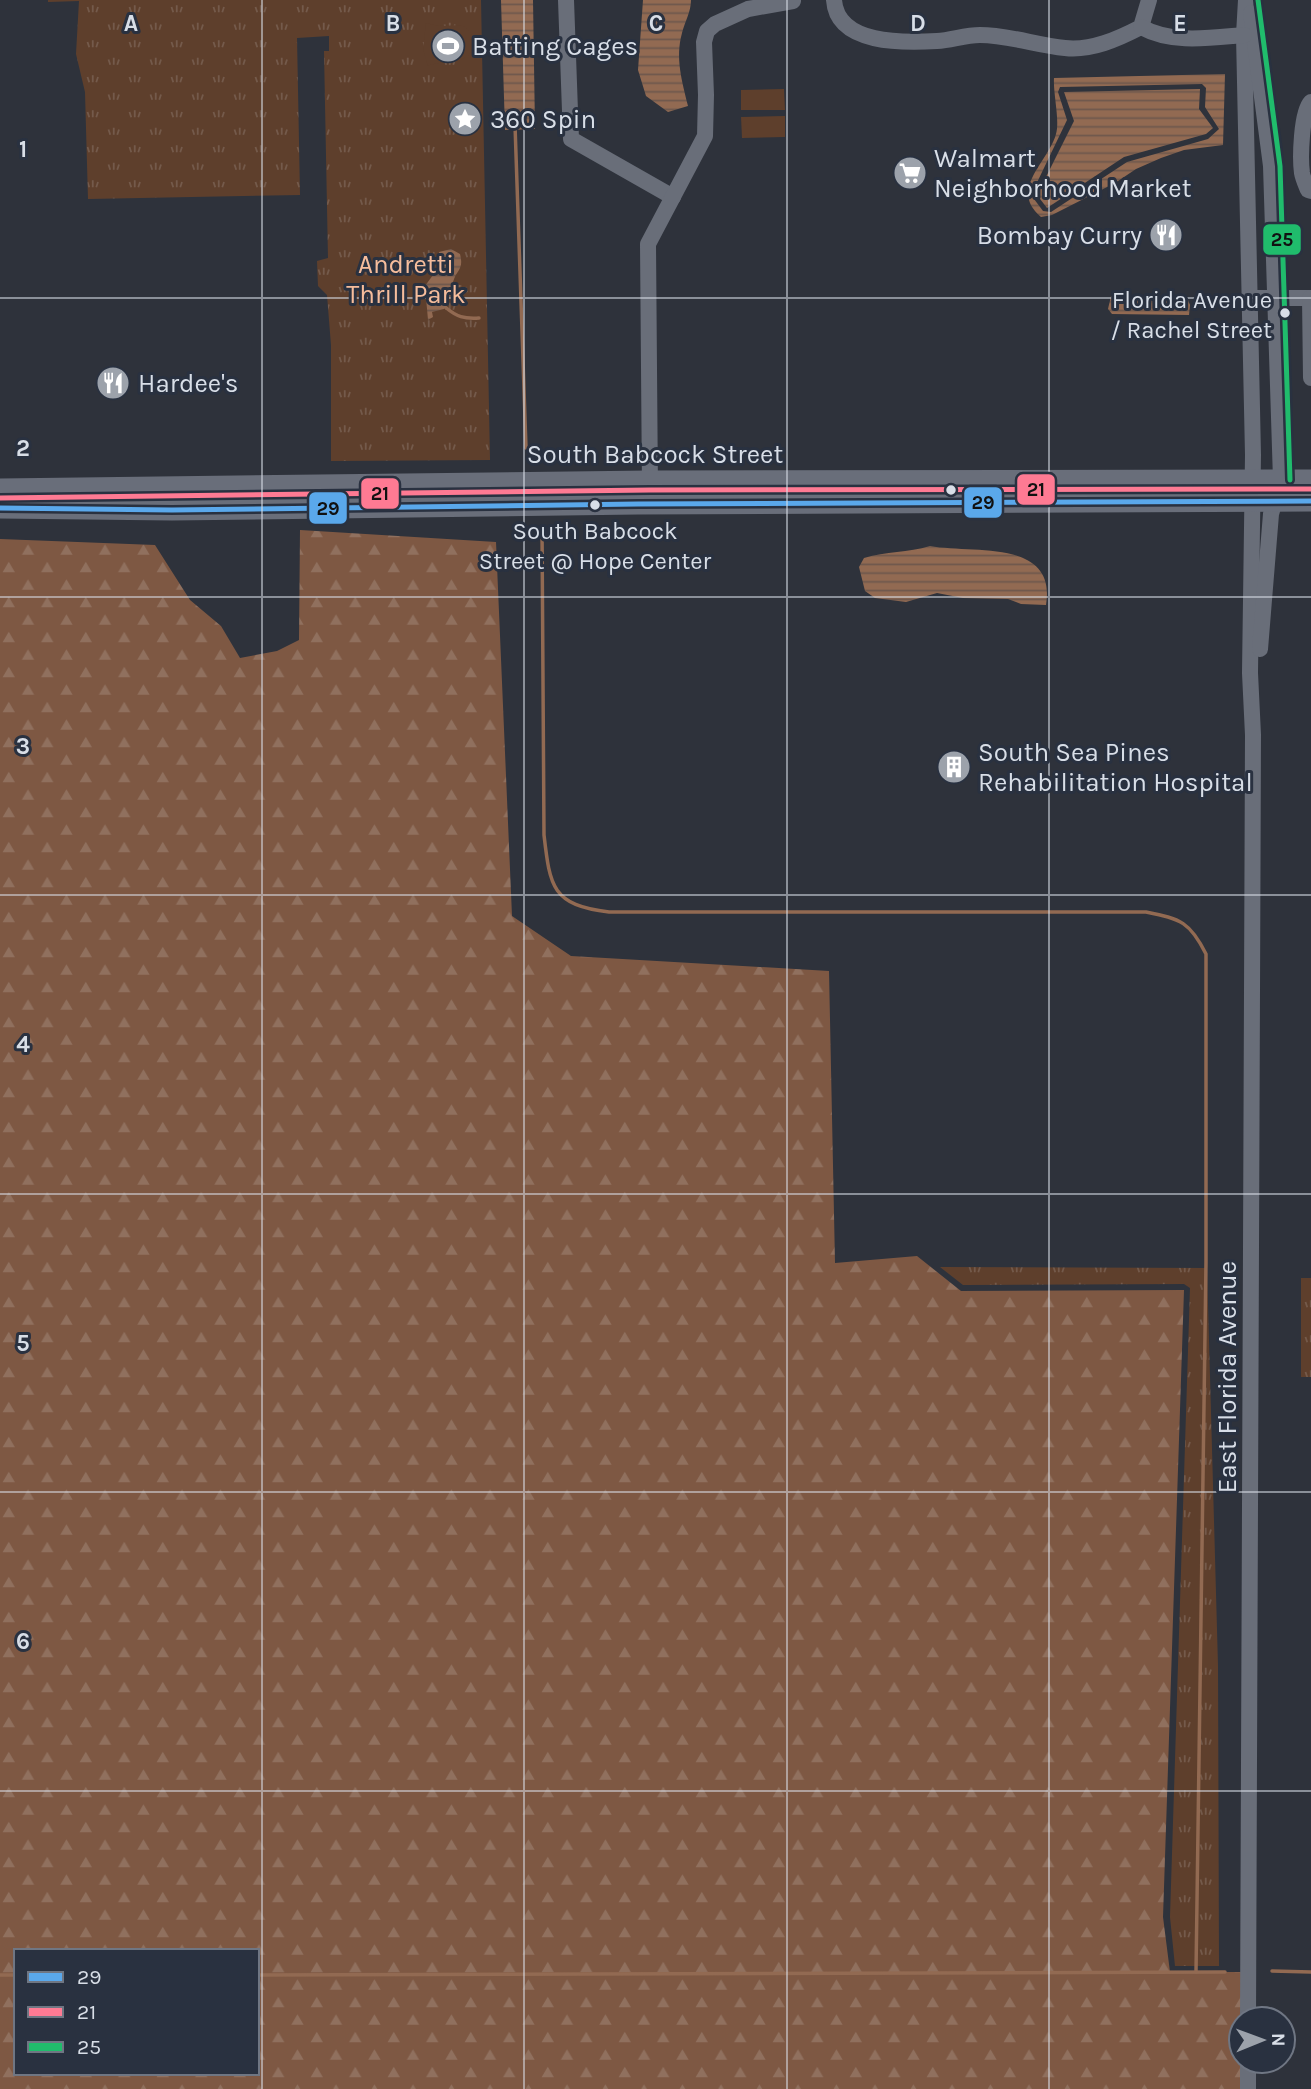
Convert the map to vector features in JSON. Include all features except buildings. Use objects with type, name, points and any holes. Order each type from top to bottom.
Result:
[{"type":"main road","name":"South Babcock Street","points":[[0,508],[172,510],[651,504],[1265,490],[1311,480]]},
{"type":"main road","name":"South Babcock Street","points":[[0,489],[650,481],[1265,490],[1311,502]]},
{"type":"street","points":[[566,0],[571,139],[673,197]]},
{"type":"street","points":[[834,0],[836,13],[846,27],[876,38],[938,41],[982,35],[1067,49],[1111,41],[1141,27],[1149,0]]},
{"type":"street","points":[[1248,0],[1244,35],[1249,298],[1265,490]]},
{"type":"street","points":[[1248,0],[1271,166],[1276,299],[1265,490]]},
{"type":"street","points":[[651,504],[648,244],[705,136],[704,42],[707,31],[715,24],[748,9],[777,1],[793,1]]},
{"type":"street","points":[[1141,27],[1168,38],[1244,35]]},
{"type":"street","points":[[1311,102],[1307,105],[1303,121],[1302,174],[1308,190],[1311,191]]},
{"type":"street","points":[[1249,298],[1310,298],[1311,378]]},
{"type":"street","name":"East Florida Avenue","points":[[1248,2005],[1253,735],[1265,490]]},
{"type":"green space","name":"Andretti Thrill Park","points":[[48,0],[481,0],[490,460],[331,461],[331,345],[327,295],[318,286],[317,261],[328,258],[324,51],[329,51],[329,36],[297,38],[300,195],[88,199],[85,92],[76,54],[79,1]]},
{"type":"green space","name":"Batting Cages","points":[[426,23],[438,26],[462,25],[472,35],[472,51],[463,59],[428,66],[423,49]]},
{"type":"green space","points":[[784,89],[785,110],[741,110],[741,90]]},
{"type":"green space","points":[[785,116],[785,137],[742,138],[741,117]]},
{"type":"green space","points":[[300,530],[496,542],[512,916],[571,956],[829,971],[835,1263],[917,1256],[961,1291],[1184,1290],[1163,1917],[1170,1972],[1248,1972],[1244,2005],[1227,2005],[1227,2075],[1245,2075],[1248,2089],[0,2089],[0,539],[155,545],[190,600],[221,626],[240,658],[277,651],[299,640]]},
{"type":"green space","points":[[940,1267],[1207,1268],[1218,1666],[1219,1966],[1175,1966],[1170,1917],[1190,1288],[1184,1284],[963,1285]]},
{"type":"green space","points":[[1301,1278],[1311,1278],[1311,1377],[1301,1377]]},
{"type":"shaded area","points":[[501,0],[533,0],[535,129],[505,130]]},
{"type":"shaded area","points":[[643,0],[691,0],[679,51],[688,106],[668,112],[646,96],[638,70]]},
{"type":"shaded area","points":[[1225,74],[1223,145],[1184,150],[1161,158],[1052,215],[1041,217],[1032,207],[1028,196],[1033,176],[1056,134],[1054,78]],"holes":[[[1202,84],[1206,88],[1205,107],[1219,129],[1208,139],[1127,162],[1051,212],[1043,211],[1031,195],[1067,120],[1058,92],[1060,87]]]},
{"type":"shaded area","points":[[1200,89],[1199,109],[1213,128],[1206,134],[1124,157],[1047,208],[1037,195],[1074,121],[1064,92]]},
{"type":"shaded area","points":[[451,249],[460,254],[461,259],[461,266],[453,282],[462,286],[456,288],[458,291],[462,289],[461,301],[448,298],[444,309],[432,312],[433,317],[428,320],[425,286],[438,268],[439,252]]},
{"type":"shaded area","points":[[1111,296],[1188,300],[1189,315],[1112,314],[1108,309]]},
{"type":"shaded area","points":[[930,546],[1008,553],[1025,559],[1038,569],[1046,584],[1046,605],[1021,604],[1008,599],[963,598],[937,593],[906,602],[875,598],[865,591],[859,567],[864,558]]},
{"type":"waterway","points":[[515,125],[526,448]]},
{"type":"waterway","points":[[445,307],[461,317],[479,318]]},
{"type":"waterway","points":[[542,527],[544,835],[552,880],[565,898],[590,909],[609,912],[1146,912],[1168,917],[1189,928],[1206,954],[1206,1263],[1196,1972]]},
{"type":"waterway","points":[[1272,1971],[1311,1972]]},
{"type":"waterway","points":[[259,1975],[1225,1972]]},
{"type":"waterway","points":[[0,1975],[14,1975]]},
{"type":"transit line","name":"25","points":[[1258,0],[1280,166],[1290,480]]},
{"type":"transit line","name":"21","points":[[0,498],[650,490],[1311,489]]},
{"type":"transit line","name":"29","points":[[0,508],[172,510],[638,504],[1311,501]]},
{"type":"place","name":"Batting Cages","points":[[448,46]]},
{"type":"place","name":"360 Spin","points":[[465,119]]},
{"type":"place","name":"Walmart Neighborhood Market","points":[[910,173]]},
{"type":"place","name":"Bombay Curry","points":[[1166,235]]},
{"type":"place","name":"Florida Avenue / Rachel Street","points":[[1285,313]]},
{"type":"place","name":"Hardee's","points":[[113,383]]},
{"type":"place","name":"South Babcock Street @ Hope Center","points":[[595,505]]},
{"type":"place","name":"South Sea Pines Rehabilitation Hospital","points":[[954,767]]}]
